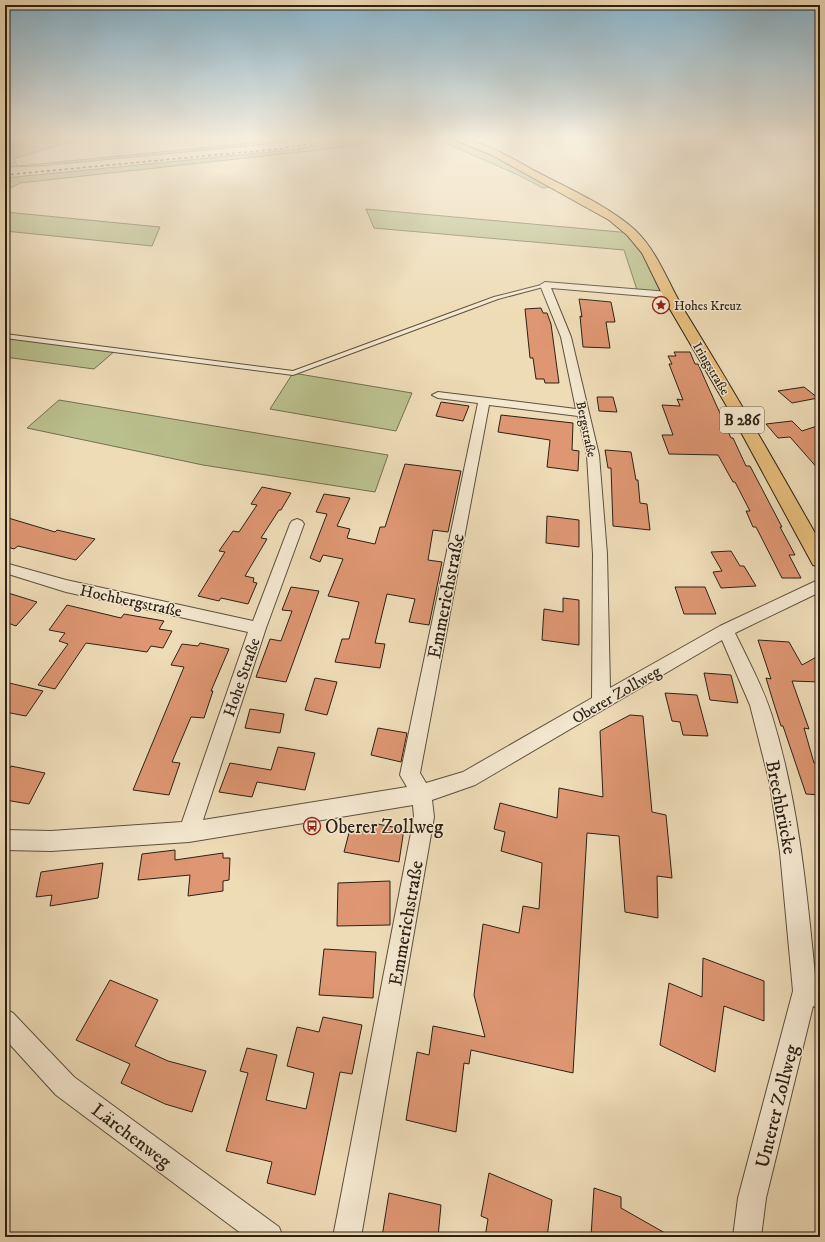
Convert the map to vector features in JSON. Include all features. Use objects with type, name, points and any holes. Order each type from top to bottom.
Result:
[{"type":"main road","name":"B 286","points":[[573,196],[613,218],[631,233],[647,252],[665,288]]},
{"type":"main road","name":"Iringstraße","points":[[665,288],[736,410],[820,560]]},
{"type":"street","points":[[545,285],[665,288]]},
{"type":"street","name":"Bergstraße","points":[[545,285],[566,337],[593,455],[600,554],[601,702]]},
{"type":"street","points":[[438,395],[584,413]]},
{"type":"street","name":"Emmerichstraße","points":[[347,1237],[424,817],[422,794],[410,775],[484,401]]},
{"type":"street","name":"Hohe Straße","points":[[189,832],[258,628],[297,524]]},
{"type":"street","name":"Hochbergstraße","points":[[5,568],[66,586],[258,628]]},
{"type":"street","name":"Oberer Zollweg","points":[[5,840],[51,841],[189,832],[422,794],[468,779],[726,630],[820,586]]},
{"type":"street","name":"Brechbrücke","points":[[726,630],[763,716],[782,795],[813,994]]},
{"type":"street","name":"Unterer Zollweg","points":[[747,1237],[752,1198],[813,994]]},
{"type":"street","name":"Lärchenweg","points":[[5,1021],[65,1086],[269,1237]]},
{"type":"lane","points":[[5,336],[293,374],[496,298],[545,285]]},
{"type":"green space","points":[[366,209],[631,233],[669,295],[638,293],[624,250],[374,228]]},
{"type":"green space","points":[[5,212],[160,227],[152,246],[5,231]]},
{"type":"green space","points":[[5,336],[116,350],[94,369],[5,357]]},
{"type":"green space","points":[[293,373],[412,393],[396,431],[270,409]]},
{"type":"green space","points":[[59,400],[388,455],[375,492],[203,465],[27,428]]},
{"type":"building","points":[[579,299],[611,302],[615,322],[606,322],[610,348],[583,347],[580,316],[582,317]]},
{"type":"building","points":[[541,308],[543,313],[547,313],[551,324],[559,383],[545,383],[544,379],[536,379],[533,358],[530,358],[525,309]]},
{"type":"building","points":[[674,352],[690,352],[695,364],[698,364],[731,438],[733,438],[746,466],[750,466],[782,527],[780,527],[795,555],[789,555],[801,578],[782,578],[756,527],[753,527],[746,511],[750,511],[735,482],[733,482],[718,455],[669,454],[662,435],[673,435],[662,405],[680,406],[677,399],[683,400],[669,364],[672,364],[668,356],[676,356]]},
{"type":"building","points":[[804,387],[818,398],[792,403],[778,391]]},
{"type":"building","points":[[597,397],[613,397],[617,412],[599,411]]},
{"type":"building","points":[[441,402],[469,406],[463,421],[436,416]]},
{"type":"building","points":[[501,415],[573,423],[572,450],[579,451],[578,471],[547,467],[550,440],[498,432]]},
{"type":"building","points":[[792,421],[802,431],[820,425],[820,471],[790,437],[778,438],[766,424]]},
{"type":"building","points":[[605,450],[631,452],[636,480],[638,480],[640,503],[647,504],[650,530],[613,526],[611,468],[608,468]]},
{"type":"building","points":[[405,464],[461,471],[448,532],[433,530],[428,560],[442,562],[429,625],[409,622],[415,599],[387,594],[375,643],[385,644],[380,668],[335,662],[342,639],[349,639],[359,602],[328,596],[343,559],[323,555],[320,562],[310,558],[327,514],[316,512],[324,494],[350,498],[337,526],[350,529],[347,538],[375,544],[380,527],[385,527]]},
{"type":"building","points":[[262,487],[291,493],[261,538],[267,539],[245,576],[254,578],[253,582],[257,583],[248,604],[221,598],[219,601],[198,596],[225,552],[219,551],[233,531],[239,532],[257,505],[251,504]]},
{"type":"building","points":[[547,516],[579,520],[579,547],[546,543]]},
{"type":"building","points":[[5,517],[55,532],[57,530],[95,539],[76,560],[18,546],[14,549],[5,546]]},
{"type":"building","points":[[731,551],[740,566],[744,566],[756,586],[721,588],[713,572],[722,571],[711,552]]},
{"type":"building","points":[[291,587],[319,591],[286,682],[256,677],[270,639],[281,641],[292,611],[282,610]]},
{"type":"building","points":[[675,587],[705,587],[716,614],[684,614]]},
{"type":"building","points":[[5,592],[37,602],[16,626],[5,622]]},
{"type":"building","points":[[563,598],[579,600],[579,645],[542,640],[544,609],[563,612]]},
{"type":"building","points":[[67,605],[121,618],[124,614],[164,621],[159,629],[172,631],[163,648],[151,646],[147,652],[86,643],[55,689],[38,685],[68,644],[59,641],[65,633],[49,630]]},
{"type":"building","points":[[758,640],[789,642],[802,665],[820,655],[820,682],[792,681],[809,729],[804,728],[814,763],[820,764],[820,795],[806,794],[773,701],[766,678],[771,679]]},
{"type":"building","points":[[200,643],[229,649],[211,691],[213,691],[204,718],[191,717],[172,762],[180,763],[169,795],[133,790],[184,667],[171,665],[182,644],[198,646]]},
{"type":"building","points":[[704,673],[731,675],[738,703],[710,700]]},
{"type":"building","points":[[315,678],[337,682],[327,715],[305,710]]},
{"type":"building","points":[[5,682],[43,691],[26,716],[5,712]]},
{"type":"building","points":[[665,693],[697,695],[708,736],[683,735],[680,722],[672,721]]},
{"type":"building","points":[[250,709],[284,714],[280,733],[245,728]]},
{"type":"building","points":[[630,715],[643,716],[652,812],[666,815],[672,878],[657,876],[658,918],[625,912],[619,836],[587,833],[573,1073],[471,1050],[469,1064],[464,1063],[456,1132],[406,1120],[417,1052],[429,1055],[433,1026],[485,1037],[474,995],[483,924],[519,933],[523,906],[539,909],[542,863],[501,851],[505,832],[494,829],[500,803],[557,818],[559,788],[603,797],[600,731]]},
{"type":"building","points":[[378,728],[407,733],[401,762],[371,755]]},
{"type":"building","points":[[278,747],[315,753],[305,790],[257,782],[252,797],[219,792],[230,763],[271,770]]},
{"type":"building","points":[[11,766],[45,773],[29,804],[5,800],[5,777]]},
{"type":"building","points":[[372,823],[404,829],[399,862],[344,852],[350,829],[369,833]]},
{"type":"building","points":[[175,850],[175,860],[223,853],[223,858],[230,858],[229,880],[223,881],[223,891],[188,896],[190,875],[138,880],[142,854]]},
{"type":"building","points":[[103,863],[98,898],[50,906],[52,895],[36,897],[41,872]]},
{"type":"building","points":[[390,881],[390,925],[337,926],[338,883]]},
{"type":"building","points":[[324,949],[376,952],[373,998],[319,995]]},
{"type":"building","points":[[703,958],[764,981],[764,1021],[724,1006],[715,1072],[660,1045],[669,983],[702,997]]},
{"type":"building","points":[[110,980],[158,1000],[135,1046],[168,1061],[206,1071],[192,1112],[165,1104],[121,1083],[130,1064],[76,1040]]},
{"type":"building","points":[[323,1017],[362,1025],[352,1074],[340,1072],[315,1195],[267,1183],[272,1162],[226,1151],[248,1073],[240,1071],[247,1048],[277,1055],[266,1100],[306,1109],[314,1073],[287,1066],[297,1027],[319,1032]]},
{"type":"building","points":[[489,1173],[552,1200],[547,1237],[485,1237],[488,1219],[481,1216]]},
{"type":"building","points":[[594,1188],[621,1197],[621,1208],[672,1237],[591,1237]]},
{"type":"building","points":[[389,1193],[441,1205],[438,1237],[382,1237]]},
{"type":"place","name":"Hohes Kreuz","points":[[661,305]]},
{"type":"place","name":"Oberer Zollweg","points":[[312,826]]}]
